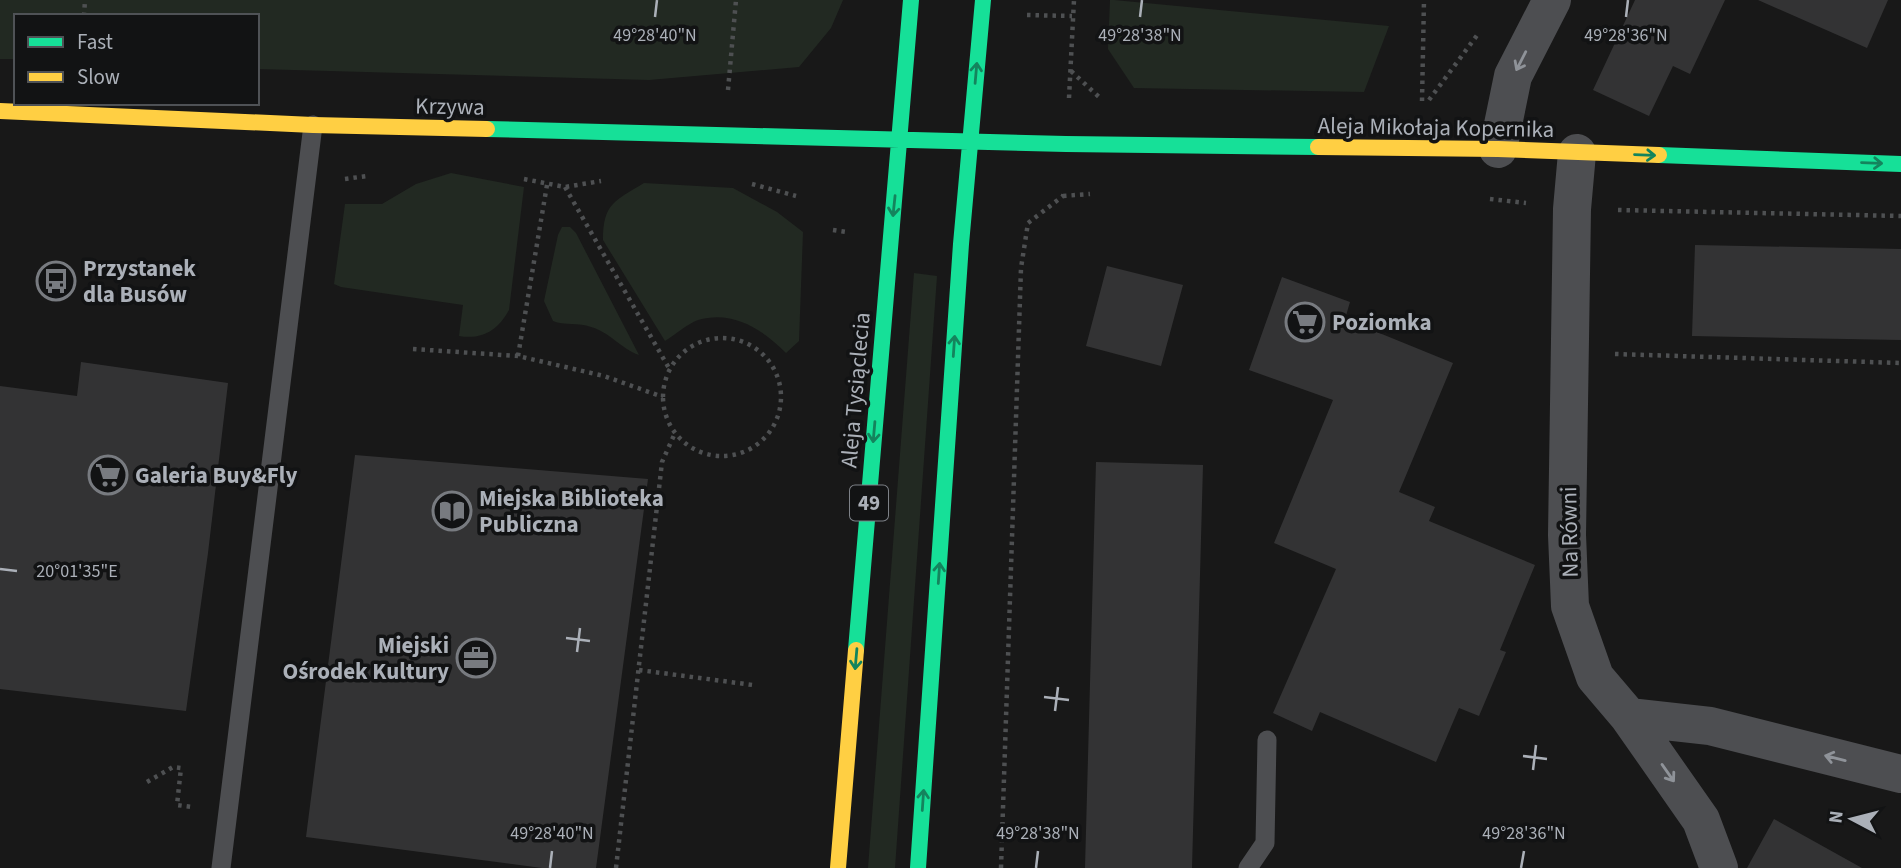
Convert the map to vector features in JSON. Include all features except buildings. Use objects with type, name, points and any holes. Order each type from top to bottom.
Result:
[{"type":"street","name":"Aleja Tysiąclecia","points":[[838,868],[911,0]]},
{"type":"street","points":[[918,868],[970,141],[983,0]]},
{"type":"street","points":[[1498,149],[1513,76],[1552,0]]},
{"type":"street","name":"Krzywa","points":[[0,111],[313,125],[970,141]]},
{"type":"street","name":"Aleja Mikołaja Kopernika","points":[[970,141],[1498,149],[1901,164]]},
{"type":"street","name":"Na Równi","points":[[1577,153],[1572,209],[1567,535],[1570,606],[1595,677],[1629,717],[1701,820],[1719,868]]},
{"type":"street","points":[[1629,717],[1710,726],[1901,774]]},
{"type":"lane","points":[[220,868],[313,125]]},
{"type":"lane","points":[[1248,868],[1265,843],[1267,740]]},
{"type":"path","points":[[727,100],[737,0]]},
{"type":"path","points":[[1063,196],[1074,0]]},
{"type":"path","points":[[1424,0],[1422,109],[1479,33]]},
{"type":"path","points":[[1071,71],[1096,96],[1108,100]]},
{"type":"path","points":[[519,356],[547,184]]},
{"type":"path","points":[[565,187],[671,370]]},
{"type":"path","points":[[1001,868],[1020,268],[1028,223],[1063,196],[1091,194]]},
{"type":"path","points":[[1484,198],[1572,209],[1901,216]]},
{"type":"path","points":[[729,338],[747,344],[763,355],[775,371],[781,390],[779,410],[773,428],[760,442],[744,452],[725,456],[706,454],[689,446],[675,433],[666,416],[663,397],[666,378],[671,370],[675,360],[690,347],[708,340],[729,338]]},
{"type":"path","points":[[413,348],[519,356],[604,376],[663,397]]},
{"type":"path","points":[[1612,354],[1901,363]]},
{"type":"path","points":[[616,868],[662,462],[675,433]]},
{"type":"path","points":[[639,670],[754,685]]},
{"type":"path","points":[[147,782],[173,767],[181,768],[178,797]]},
{"type":"shaded area","points":[[0,0],[843,0],[831,28],[799,67],[649,80],[259,69],[259,14],[14,14],[14,59],[0,59]]},
{"type":"shaded area","points":[[1110,0],[1389,26],[1364,92],[1134,88],[1108,49]]},
{"type":"shaded area","points":[[451,173],[524,187],[509,310],[495,328],[482,335],[459,336],[463,305],[334,284],[345,204],[382,204],[416,184]]},
{"type":"shaded area","points":[[644,183],[733,188],[777,212],[803,232],[799,341],[786,353],[757,329],[723,318],[698,320],[665,341],[603,240],[608,210],[618,199]]},
{"type":"shaded area","points":[[562,227],[570,227],[576,233],[639,355],[598,329],[553,321],[544,301]]},
{"type":"shaded area","points":[[914,273],[937,276],[895,868],[868,868]]},
{"type":"traffic: fast","points":[[856,650],[911,0]]},
{"type":"traffic: fast","points":[[918,868],[961,244],[983,0]]},
{"type":"traffic: fast","points":[[487,129],[1066,144],[1318,147]]},
{"type":"traffic: fast","points":[[1659,155],[1901,164]]},
{"type":"traffic: slow","points":[[0,111],[313,125],[487,129]]},
{"type":"traffic: slow","points":[[1318,147],[1498,149],[1659,155]]},
{"type":"traffic: slow","points":[[838,868],[856,650]]},
{"type":"place","name":"Przystanek dla Busów","points":[[56,281]]},
{"type":"place","name":"Poziomka","points":[[1305,322]]},
{"type":"place","name":"Galeria Buy&Fly","points":[[108,475]]},
{"type":"place","name":"Miejska Biblioteka Publiczna","points":[[452,511]]},
{"type":"place","name":"Miejski Ośrodek Kultury","points":[[476,658]]}]
